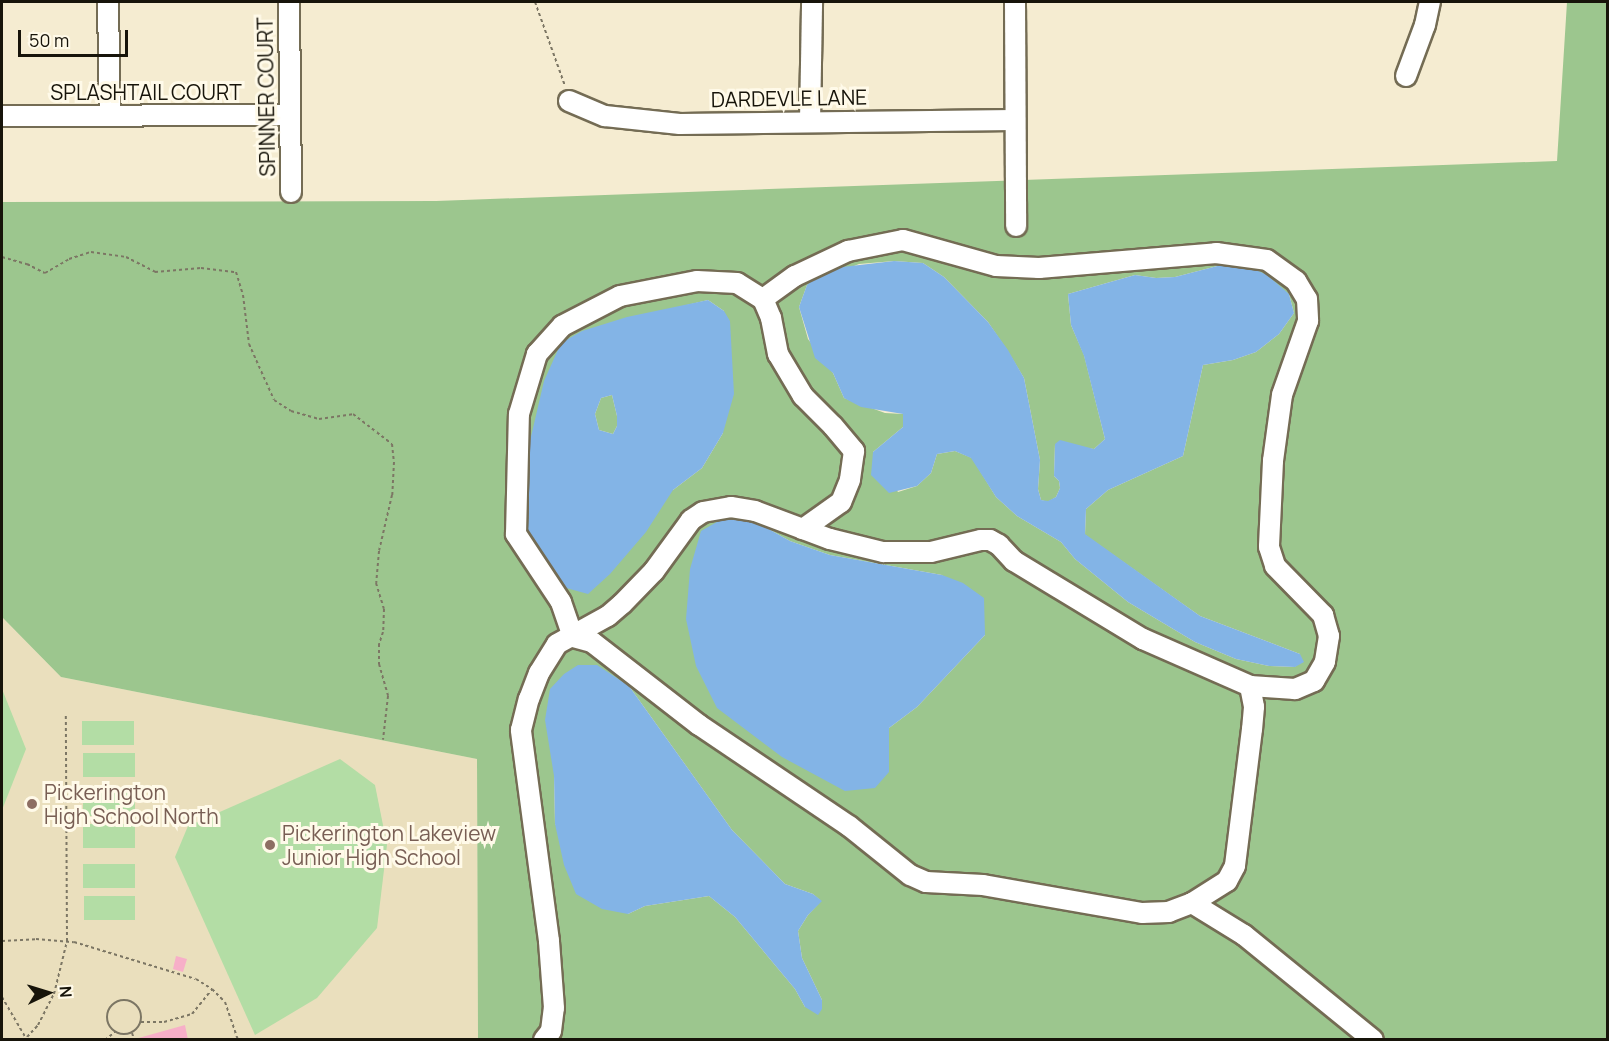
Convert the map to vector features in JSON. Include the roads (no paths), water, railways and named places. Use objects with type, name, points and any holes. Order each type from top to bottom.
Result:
[{"type":"street","points":[[108,2],[110,115]]},
{"type":"street","name":"SPINNER COURT","points":[[289,2],[291,192]]},
{"type":"street","points":[[810,121],[812,2]]},
{"type":"street","points":[[1015,2],[1016,226]]},
{"type":"street","points":[[1407,76],[1425,25],[1430,2]]},
{"type":"street","name":"DARDEVLE LANE","points":[[569,101],[605,116],[680,124],[1014,120]]},
{"type":"street","name":"SPLASHTAIL COURT","points":[[2,116],[290,115]]},
{"type":"street","points":[[544,1040],[551,1031],[553,1019],[553,981],[521,730],[539,673],[557,644],[608,616],[634,593],[654,571],[691,520],[703,512],[717,508],[755,511],[855,547],[904,554],[931,552],[990,540],[999,545],[1014,561],[1143,639],[1250,686],[1295,688],[1314,681],[1325,662],[1329,636],[1323,615],[1275,566],[1269,547],[1272,471],[1282,395],[1308,321],[1307,299],[1296,281],[1267,260],[1216,253],[1039,268],[996,266],[903,240],[848,251],[795,276],[763,299]]},
{"type":"street","points":[[573,637],[561,602],[516,534],[519,414],[537,354],[562,326],[620,296],[697,281],[736,284],[763,299],[771,318],[778,354],[803,396],[854,451],[850,480],[841,502],[803,529]]},
{"type":"street","points":[[573,637],[592,642],[699,725],[849,826],[910,875],[926,882],[983,885],[1142,913],[1169,912],[1192,903],[1227,881],[1235,866],[1254,707],[1250,686]]},
{"type":"street","points":[[1192,903],[1244,935],[1373,1040]]},
{"type":"water","points":[[894,261],[923,263],[944,277],[988,322],[1008,350],[1024,378],[1040,460],[1038,489],[1041,500],[1048,501],[1056,497],[1060,488],[1059,481],[1054,476],[1055,444],[1060,440],[1094,449],[1105,439],[1084,356],[1071,325],[1068,294],[1135,275],[1156,278],[1175,277],[1225,264],[1252,268],[1267,275],[1289,294],[1294,313],[1279,334],[1256,352],[1233,360],[1203,365],[1183,456],[1108,490],[1086,509],[1085,534],[1200,616],[1300,654],[1304,662],[1295,667],[1269,666],[1236,659],[1195,642],[1128,602],[1075,559],[1061,542],[1017,516],[996,497],[971,458],[955,451],[937,454],[931,473],[917,486],[889,493],[871,475],[873,452],[903,427],[903,414],[861,407],[844,398],[833,373],[815,358],[799,307],[807,285],[825,269]]},
{"type":"water","points":[[708,300],[724,311],[730,321],[734,394],[723,433],[702,468],[673,490],[646,532],[610,574],[588,594],[559,586],[522,529],[530,441],[544,381],[561,343],[582,331],[627,317]],"holes":[[[612,395],[617,426],[613,434],[599,430],[595,414],[601,398]]]},
{"type":"water","points":[[724,518],[756,522],[790,541],[830,555],[942,575],[963,583],[984,598],[985,635],[917,707],[889,728],[889,772],[875,788],[845,791],[782,757],[717,708],[696,666],[686,619],[690,569],[701,531]]},
{"type":"water","points":[[578,665],[597,665],[629,686],[732,830],[785,884],[813,894],[822,901],[808,915],[798,931],[802,958],[822,1000],[822,1009],[818,1015],[805,1007],[795,989],[735,917],[709,896],[645,906],[628,914],[602,909],[576,894],[564,865],[555,824],[554,776],[545,720],[550,689],[564,674]]},
{"type":"place","name":"Pickerington High School North","points":[[32,804]]},
{"type":"place","name":"Pickerington Lakeview Junior High School","points":[[270,845]]}]
